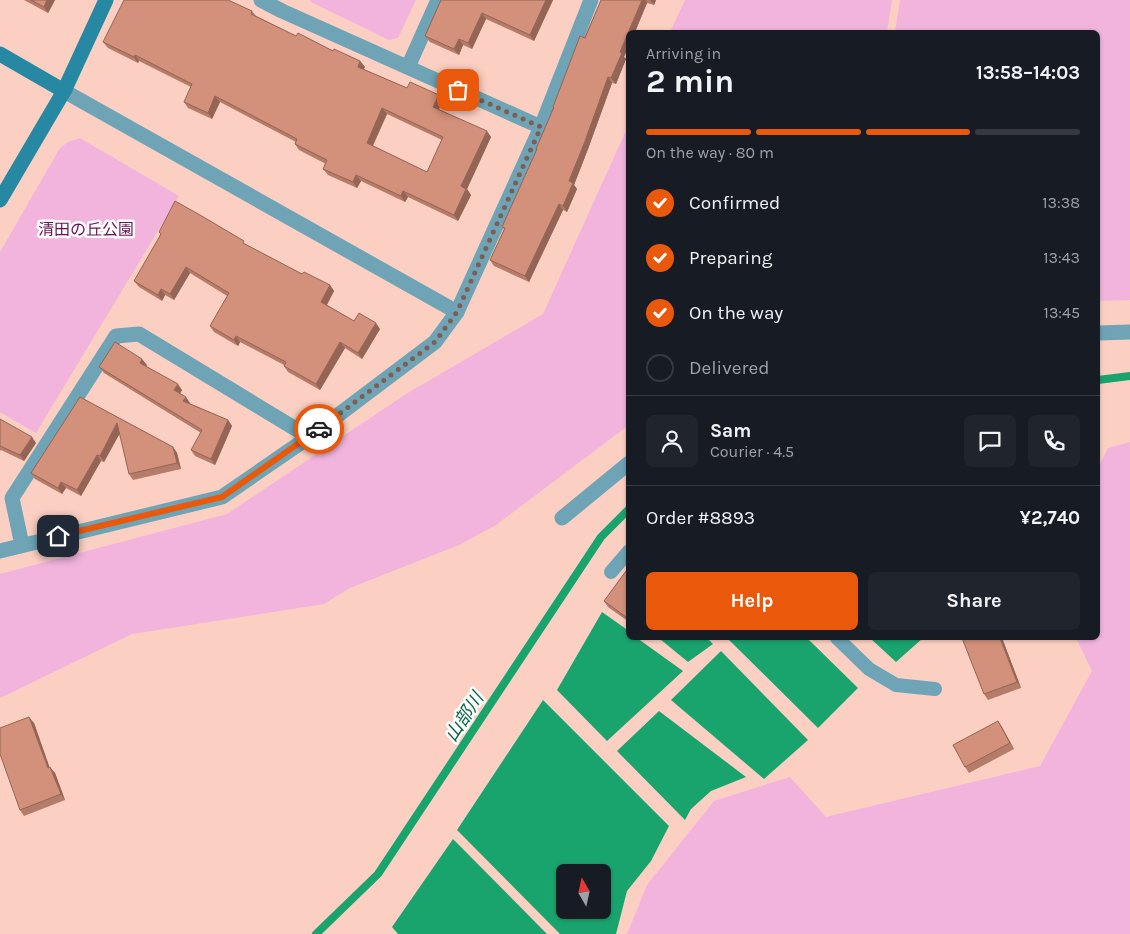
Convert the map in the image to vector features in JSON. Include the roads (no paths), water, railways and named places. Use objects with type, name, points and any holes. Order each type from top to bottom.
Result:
[{"type":"street","points":[[0,200],[64,91],[106,0]]},
{"type":"street","points":[[261,0],[285,5],[408,67],[541,127]]},
{"type":"street","points":[[408,67],[438,0]]},
{"type":"street","points":[[0,551],[222,497],[309,437],[435,342],[457,312],[541,127],[591,0]]},
{"type":"street","points":[[0,54],[457,312]]},
{"type":"street","points":[[1100,333],[1130,332]]},
{"type":"street","points":[[22,545],[12,498],[116,336],[139,334],[309,437]]},
{"type":"street","points":[[562,518],[626,465]]},
{"type":"lane","points":[[611,572],[626,554]]},
{"type":"lane","points":[[839,640],[869,669],[896,685],[935,689]]},
{"type":"waterway","name":"山部川","points":[[1100,380],[1130,376]]},
{"type":"waterway","name":"山部川","points":[[316,934],[378,874],[601,537],[626,512]]},
{"type":"park label","name":"清田の丘公園","points":[[86,229]]}]
